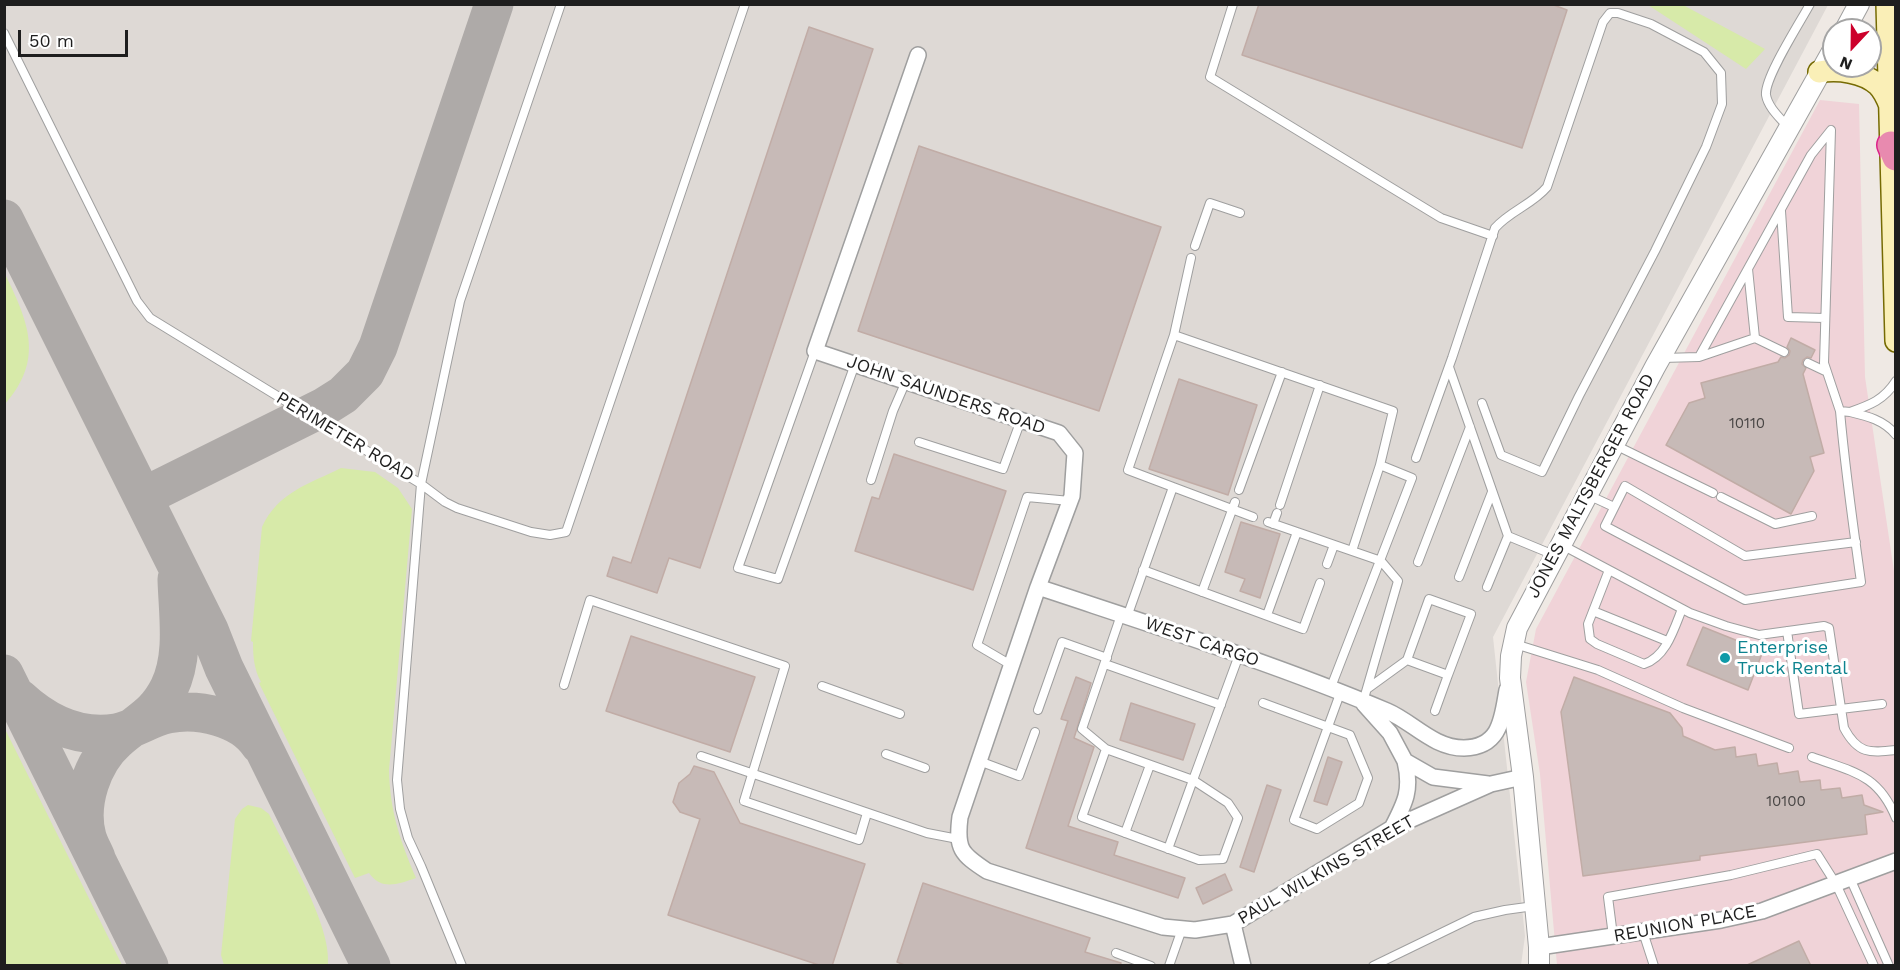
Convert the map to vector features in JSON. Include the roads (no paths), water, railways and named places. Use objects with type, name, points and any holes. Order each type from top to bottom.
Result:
[{"type":"main road","points":[[1887,4],[1893,151],[1896,341]]},
{"type":"main road","points":[[1889,68],[1896,47]]},
{"type":"main road","points":[[1819,72],[1827,70],[1846,72],[1876,83],[1885,93],[1890,107]]},
{"type":"street","points":[[1851,18],[1859,4]]},
{"type":"street","points":[[815,351],[918,55]]},
{"type":"street","name":"JONES MALTSBERGER ROAD","points":[[1539,956],[1523,777],[1510,678],[1514,644],[1523,615],[1660,358],[1822,67]]},
{"type":"street","name":"JOHN SAUNDERS ROAD","points":[[815,351],[1059,433],[1075,453],[1070,501],[1038,587],[960,817],[959,844]]},
{"type":"street","name":"WEST CARGO","points":[[1038,587],[1336,689],[1365,695],[1431,739],[1446,745],[1464,748],[1484,744],[1493,738],[1501,723],[1510,678]]},
{"type":"street","name":"WEST CARGO","points":[[1365,695],[1405,761],[1409,778],[1404,807],[1392,828]]},
{"type":"street","points":[[1405,761],[1433,777],[1491,784]]},
{"type":"street","name":"PAUL WILKINS STREET","points":[[959,844],[967,858],[987,871],[1163,927],[1195,930],[1233,924],[1392,828],[1491,784],[1523,777]]},
{"type":"street","name":"REUNION PLACE","points":[[1539,956],[1613,936],[1721,920],[1762,911],[1896,861]]},
{"type":"street","points":[[1233,924],[1243,966]]},
{"type":"lane","points":[[561,4],[456,314],[421,484],[457,508],[531,532],[550,535],[566,532],[745,4]]},
{"type":"lane","points":[[1233,4],[1210,77],[1441,218],[1493,236]]},
{"type":"lane","points":[[1788,128],[1770,106],[1766,93],[1775,68],[1810,4]]},
{"type":"lane","points":[[1416,458],[1495,228],[1504,218],[1529,204],[1547,187],[1603,22],[1610,13],[1618,14],[1651,24],[1704,52],[1721,73],[1722,104],[1706,147],[1542,472],[1501,454],[1482,403]]},
{"type":"lane","name":"PERIMETER ROAD","points":[[4,33],[137,301],[150,318],[421,484],[397,780],[400,808],[408,838],[462,966]]},
{"type":"lane","points":[[1699,357],[1811,155],[1831,130],[1824,363],[1840,411],[1861,582],[1745,600],[1605,526],[1625,486],[1745,556],[1856,542]]},
{"type":"lane","points":[[1195,246],[1210,203],[1240,213]]},
{"type":"lane","points":[[1781,210],[1788,317],[1825,318]]},
{"type":"lane","points":[[1191,258],[1174,335],[1128,470],[1234,506],[1253,517]]},
{"type":"lane","points":[[1748,269],[1755,338]]},
{"type":"lane","points":[[1174,335],[1393,411],[1380,465],[1352,551]]},
{"type":"lane","points":[[1660,358],[1699,357],[1755,338],[1784,351]]},
{"type":"lane","points":[[815,351],[738,568],[778,579],[855,364]]},
{"type":"lane","points":[[1808,363],[1827,372]]},
{"type":"lane","points":[[1449,367],[1508,536],[1487,587]]},
{"type":"lane","points":[[1239,490],[1282,372]]},
{"type":"lane","points":[[871,480],[893,411],[906,381]]},
{"type":"lane","points":[[1850,412],[1875,403],[1889,391],[1896,381]]},
{"type":"lane","points":[[1320,385],[1278,509],[1270,523],[1381,561],[1398,581],[1365,695]]},
{"type":"lane","points":[[1840,411],[1879,421],[1890,427],[1896,435]]},
{"type":"lane","points":[[919,442],[1003,469],[1021,420]]},
{"type":"lane","points":[[1418,562],[1470,427]]},
{"type":"lane","points":[[1614,444],[1713,493]]},
{"type":"lane","points":[[1263,703],[1328,727],[1350,735],[1368,778],[1359,803],[1317,829],[1294,820],[1328,727],[1336,689],[1412,478],[1380,465]]},
{"type":"lane","points":[[1106,749],[1082,818],[1199,860],[1223,859],[1239,818],[1228,803],[1193,780],[1106,749],[1082,729],[1173,487]]},
{"type":"lane","points":[[1459,577],[1492,492]]},
{"type":"lane","points":[[1587,495],[1614,507]]},
{"type":"lane","points":[[1011,665],[977,645],[1027,497],[1070,501]]},
{"type":"lane","points":[[1721,497],[1775,524],[1812,516]]},
{"type":"lane","points":[[1202,592],[1234,506]]},
{"type":"lane","points":[[1267,615],[1297,532]]},
{"type":"lane","points":[[1508,536],[1557,550],[1609,570],[1682,609],[1726,626],[1759,634],[1824,626],[1829,628],[1844,728],[1849,738],[1860,750],[1873,752],[1896,750]]},
{"type":"lane","points":[[1327,564],[1334,545]]},
{"type":"lane","points":[[1143,570],[1304,629],[1320,583]]},
{"type":"lane","points":[[1609,570],[1588,624],[1590,639],[1597,644],[1644,664],[1655,660],[1682,609]]},
{"type":"lane","points":[[1365,695],[1407,660],[1429,599],[1471,614],[1435,711]]},
{"type":"lane","points":[[564,685],[590,600],[785,666],[744,801],[859,840],[867,813]]},
{"type":"lane","points":[[1593,611],[1667,641]]},
{"type":"lane","points":[[1787,631],[1799,714],[1882,704]]},
{"type":"lane","points":[[1038,710],[1062,642],[1221,705]]},
{"type":"lane","points":[[1514,644],[1598,670],[1683,708],[1789,748]]},
{"type":"lane","points":[[1168,849],[1239,655]]},
{"type":"lane","points":[[1407,660],[1448,675]]},
{"type":"lane","points":[[822,686],[900,714]]},
{"type":"lane","points":[[979,761],[1019,776],[1035,732]]},
{"type":"lane","points":[[886,754],[925,768]]},
{"type":"lane","points":[[701,756],[959,844]]},
{"type":"lane","points":[[1812,757],[1855,772],[1874,783],[1888,801],[1896,818]]},
{"type":"lane","points":[[1125,833],[1150,765]]},
{"type":"lane","points":[[1613,936],[1608,897],[1731,875],[1817,854],[1843,881],[1888,964],[1876,966],[1843,881]]},
{"type":"lane","points":[[1373,966],[1474,918],[1505,910],[1535,906]]},
{"type":"lane","points":[[1169,966],[1182,929]]},
{"type":"lane","points":[[1643,932],[1654,966]]},
{"type":"lane","points":[[1116,953],[1152,966]]},
{"type":"place","name":"Enterprise Truck Rental","points":[[1725,658]]}]
